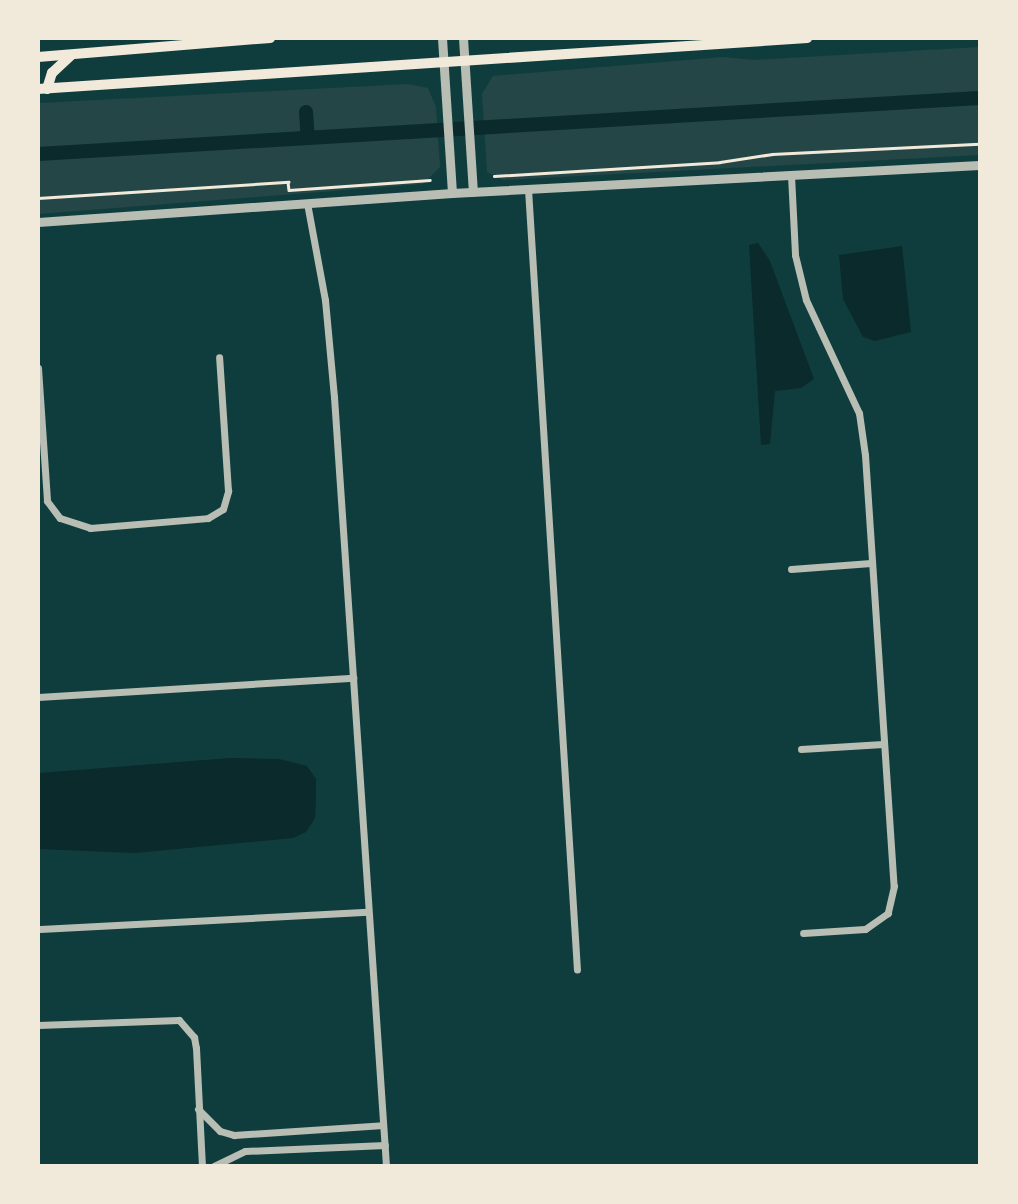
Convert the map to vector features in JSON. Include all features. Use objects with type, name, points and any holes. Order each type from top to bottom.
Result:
[{"type":"main road","points":[[38,57],[270,38]]},
{"type":"main road","points":[[43,89],[807,38]]},
{"type":"main road","points":[[43,89],[52,73],[71,55]]},
{"type":"street","points":[[442,38],[452,194]]},
{"type":"street","points":[[463,38],[473,192]]},
{"type":"street","points":[[38,222],[473,192],[979,165]]},
{"type":"street","points":[[791,175],[796,255],[806,300],[859,413],[894,886],[888,913],[865,929],[803,933]]},
{"type":"street","points":[[528,189],[578,969]]},
{"type":"street","points":[[307,203],[325,300],[333,383],[386,1166]]},
{"type":"street","points":[[38,369],[47,501],[60,518],[90,528],[208,519],[223,509],[228,491],[219,357]]},
{"type":"street","points":[[791,569],[871,563]]},
{"type":"street","points":[[38,697],[353,677]]},
{"type":"street","points":[[801,749],[883,744]]},
{"type":"street","points":[[40,929],[368,912]]},
{"type":"street","points":[[38,1025],[179,1020],[194,1037],[202,1166]]},
{"type":"street","points":[[198,1108],[220,1130],[234,1135],[383,1125]]},
{"type":"street","points":[[214,1166],[245,1151],[385,1145]]},
{"type":"path","points":[[494,176],[720,162],[772,154],[979,144]]},
{"type":"path","points":[[38,198],[288,182],[289,190],[430,180]]},
{"type":"shaded area","points":[[979,47],[979,155],[503,180],[487,172],[482,94],[493,76],[723,57],[753,60]]},
{"type":"shaded area","points":[[408,84],[428,88],[436,107],[440,167],[423,184],[39,214],[39,103]]},
{"type":"shaded area","points":[[758,243],[770,261],[814,379],[801,388],[775,391],[770,444],[761,445],[749,245]]},
{"type":"shaded area","points":[[902,246],[911,332],[875,341],[863,337],[843,299],[839,255]]},
{"type":"shaded area","points":[[230,758],[279,759],[307,766],[316,779],[316,796],[315,818],[306,832],[293,838],[135,853],[39,849],[39,773]]},
{"type":"waterway","points":[[38,154],[979,98]]},
{"type":"waterway","points":[[306,112],[308,138]]}]
